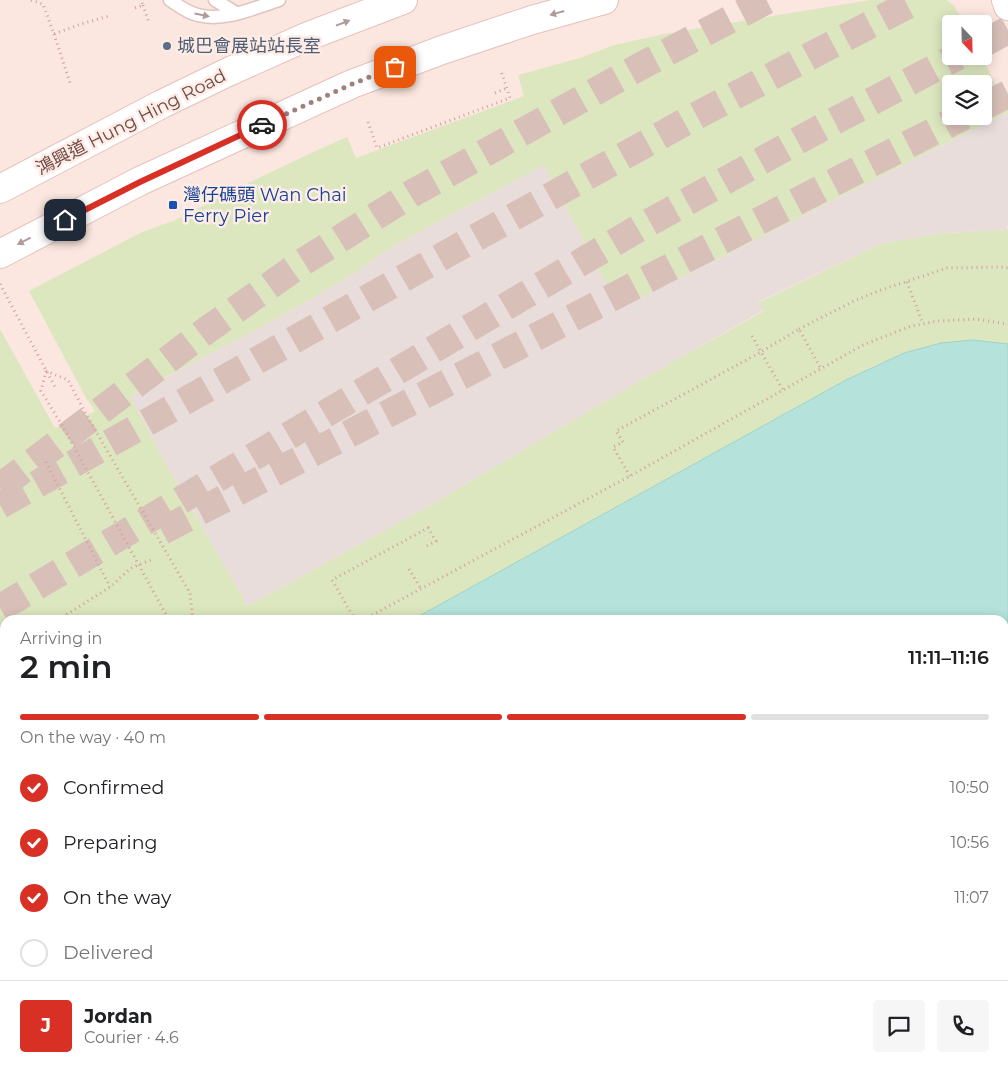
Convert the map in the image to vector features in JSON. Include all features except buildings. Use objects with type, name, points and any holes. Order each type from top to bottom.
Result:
[{"type":"main road","name":"鴻興道 Hung Hing Road","points":[[0,189],[162,104],[226,73],[306,37],[403,0]]},
{"type":"main road","points":[[0,254],[140,182],[352,84],[442,50],[532,20],[604,0]]},
{"type":"main road","points":[[1006,0],[1008,6]]},
{"type":"lane","points":[[170,0],[196,15],[208,17],[236,13],[257,2],[279,0]]},
{"type":"lane","points":[[215,0],[236,13]]},
{"type":"path","points":[[31,0],[43,4],[71,86]]},
{"type":"path","points":[[141,0],[150,23]]},
{"type":"path","points":[[135,8],[143,6]]},
{"type":"path","points":[[54,34],[109,16]]},
{"type":"path","points":[[368,122],[377,148],[510,98],[501,71]]},
{"type":"path","points":[[495,93],[507,88]]},
{"type":"path","points":[[373,139],[380,137]]},
{"type":"path","points":[[630,476],[614,447],[623,442],[616,431],[799,330],[854,301],[947,268],[1008,268]]},
{"type":"path","points":[[907,282],[923,324]]},
{"type":"path","points":[[0,284],[55,387]]},
{"type":"path","points":[[372,615],[630,476],[863,345],[911,326],[937,321],[976,319],[1008,324]]},
{"type":"path","points":[[799,330],[821,369]]},
{"type":"path","points":[[752,336],[783,390]]},
{"type":"path","points":[[46,371],[41,390],[166,615]]},
{"type":"path","points":[[46,371],[68,380],[86,416],[190,593],[192,615]]},
{"type":"path","points":[[46,462],[110,588]]},
{"type":"path","points":[[352,615],[332,580],[428,528],[436,540],[427,546]]},
{"type":"path","points":[[66,615],[110,588],[131,568],[153,559]]},
{"type":"path","points":[[409,569],[421,589]]},
{"type":"shaded area","points":[[1008,112],[1008,226],[1006,226],[1008,230],[943,233],[880,244],[758,302],[764,310],[660,369],[429,506],[248,606],[162,457],[130,396],[276,319],[348,277],[395,245],[544,165],[619,309],[982,125],[992,125],[992,120]]},
{"type":"green space","points":[[870,0],[947,0],[954,6],[960,15],[942,15],[942,65],[986,65],[991,75],[942,75],[942,125],[982,125],[619,309],[544,165],[395,245],[348,277],[276,319],[130,396],[162,457],[248,606],[429,506],[660,369],[764,311],[758,303],[880,244],[943,233],[1008,230],[1008,344],[1003,343],[883,362],[846,380],[421,615],[0,615],[0,329],[55,428],[95,411],[86,398],[29,291],[142,232],[173,221],[244,185],[347,137],[356,158],[524,96],[518,75],[580,58],[614,45],[664,34]]},
{"type":"green space","points":[[992,77],[1008,108],[1008,112],[992,120]]},
{"type":"water","points":[[972,340],[1008,344],[1008,615],[421,615],[846,380],[904,353],[941,343]]},
{"type":"tunnel","points":[[0,487],[207,330],[303,262],[411,194],[641,66],[767,0]]},
{"type":"tunnel","points":[[0,505],[694,117],[917,0]]},
{"type":"tunnel","points":[[992,39],[1008,30]]},
{"type":"tunnel","points":[[0,608],[639,228],[821,128],[942,64]]},
{"type":"tunnel","points":[[992,102],[1008,94]]},
{"type":"tunnel","points":[[162,531],[946,125]]},
{"type":"way so far","points":[[262,125],[352,84],[395,67]]},
{"type":"place","name":"城巴會展站站長室","points":[[167,46]]},
{"type":"place","name":"灣仔碼頭 Wan Chai Ferry Pier","points":[[173,205]]},
{"type":"route","points":[[65,220],[140,182],[262,125]]}]
